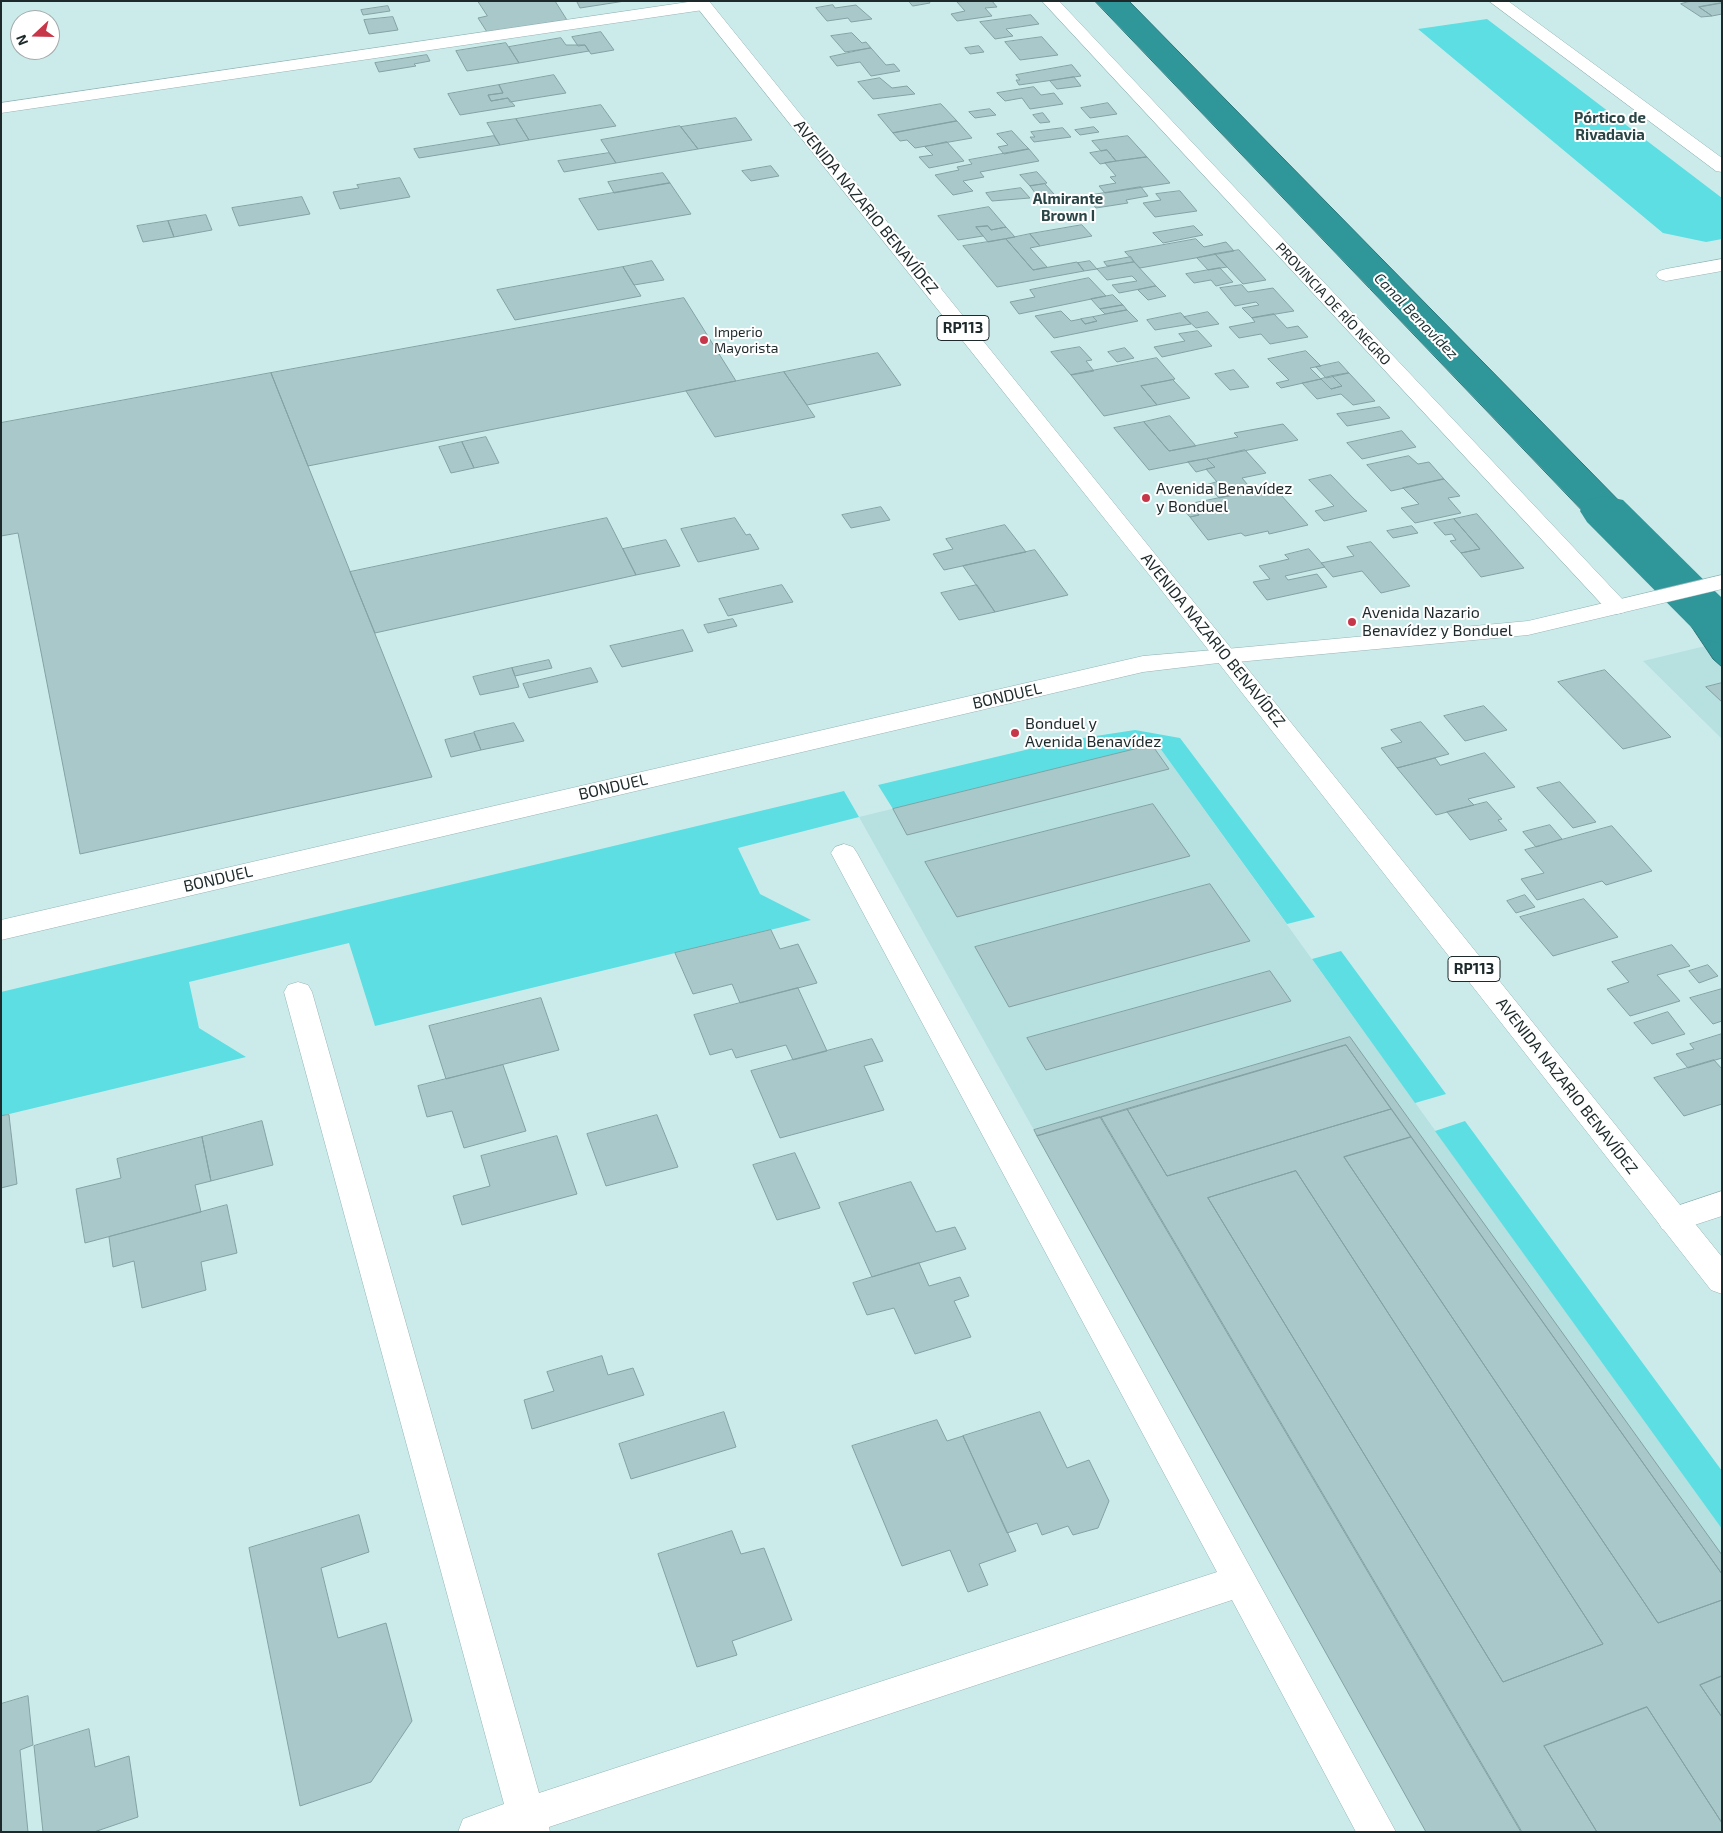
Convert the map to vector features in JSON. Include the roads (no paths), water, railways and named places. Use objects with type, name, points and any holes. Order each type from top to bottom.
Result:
[{"type":"street","name":"PROVINCIA DE RÍO NEGRO","points":[[1050,1],[1627,605]]},
{"type":"street","points":[[1497,1],[1722,167]]},
{"type":"street","points":[[1,108],[702,3]]},
{"type":"street","name":"AVENIDA NAZARIO BENAVÍDEZ","points":[[702,3],[1226,656],[1722,1281]]},
{"type":"street","points":[[1666,275],[1722,265]]},
{"type":"street","name":"BONDUEL","points":[[1,930],[1143,664],[1528,628],[1722,582]]},
{"type":"street","points":[[844,853],[1377,1832]]},
{"type":"street","points":[[298,992],[529,1824]]},
{"type":"street","points":[[1673,1220],[1722,1204]]},
{"type":"street","points":[[477,1832],[529,1824],[1240,1581]]},
{"type":"water","points":[[1095,1],[1129,1],[1684,567],[1645,576]]},
{"type":"water","points":[[1717,603],[1722,606],[1722,667],[1713,659],[1681,611]]},
{"type":"waterway","name":"Canal Benavídez","points":[[1605,511],[1722,628]]},
{"type":"place","name":"Imperio Mayorista","points":[[704,340]]},
{"type":"place","name":"Avenida Benavídez y Bonduel","points":[[1146,498]]},
{"type":"place","name":"Avenida Nazario Benavídez y Bonduel","points":[[1352,622]]},
{"type":"place","name":"Bonduel y Avenida Benavídez","points":[[1015,733]]},
{"type":"district","name":"Pórtico de Rivadavia","points":[[1610,126]]},
{"type":"district","name":"Almirante Brown I","points":[[1068,208]]}]
